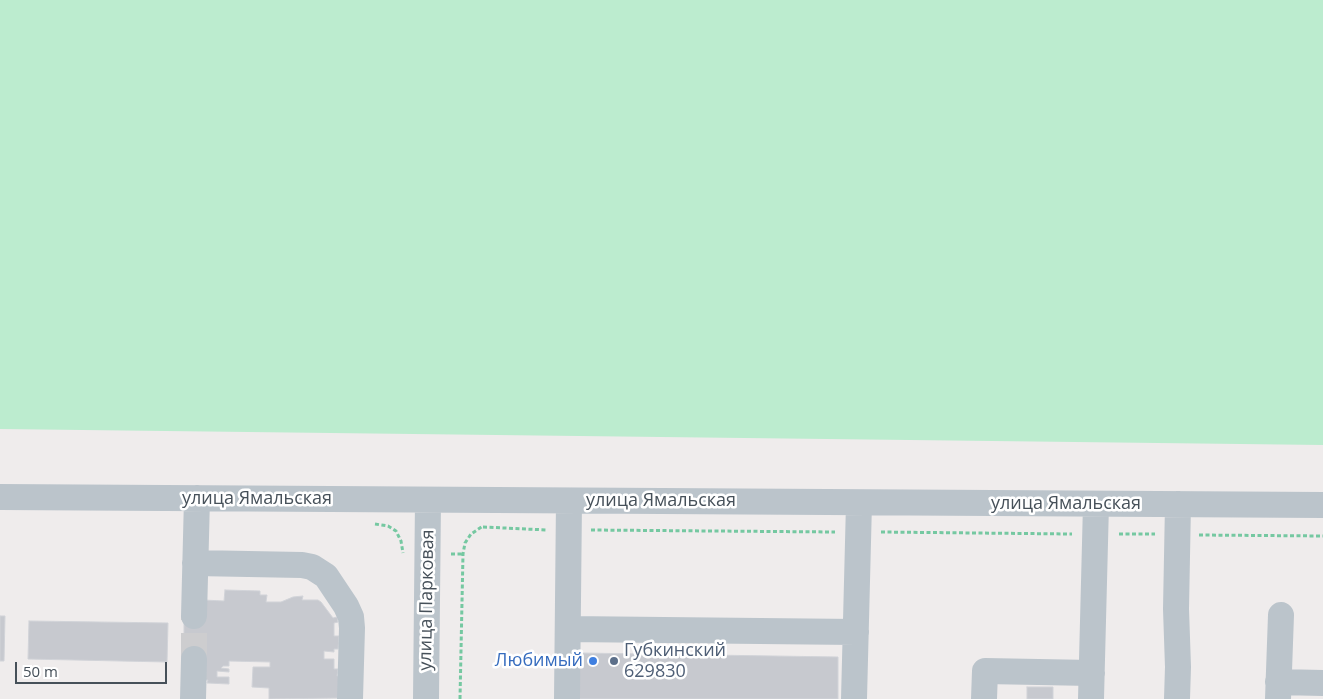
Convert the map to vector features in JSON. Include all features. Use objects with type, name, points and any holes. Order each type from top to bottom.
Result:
[{"type":"street","name":"улица Ямальская","points":[[0,497],[1323,505]]},
{"type":"street","points":[[194,616],[197,498]]},
{"type":"street","name":"улица Парковая","points":[[426,699],[428,500]]},
{"type":"street","points":[[567,699],[569,501]]},
{"type":"street","points":[[854,699],[859,503]]},
{"type":"street","points":[[1091,699],[1096,504]]},
{"type":"street","points":[[1177,699],[1178,504]]},
{"type":"street","points":[[195,563],[302,565],[312,567],[326,576],[351,617],[350,699]]},
{"type":"street","points":[[1281,615],[1278,691],[1323,683]]},
{"type":"street","points":[[568,629],[856,632]]},
{"type":"street","points":[[193,699],[194,659]]},
{"type":"street","points":[[984,699],[984,671],[1092,673]]},
{"type":"path","points":[[483,500],[483,527]]},
{"type":"path","points":[[365,524],[388,526],[396,531],[401,541],[403,554],[463,554]]},
{"type":"path","points":[[460,699],[463,554],[465,542],[471,534],[483,527],[569,530],[1323,536]]},
{"type":"green space","points":[[0,0],[1323,0],[1323,445],[0,429]]},
{"type":"building","points":[[225,590],[260,591],[260,595],[267,595],[266,602],[281,602],[293,597],[303,596],[302,600],[318,600],[333,618],[337,617],[338,622],[334,623],[334,636],[339,636],[338,649],[334,649],[334,652],[324,651],[324,659],[334,659],[334,669],[338,669],[337,676],[341,676],[340,698],[269,699],[269,688],[252,687],[253,667],[270,667],[270,662],[229,661],[229,666],[221,668],[229,669],[229,672],[217,671],[217,677],[229,677],[229,684],[207,683],[208,680],[201,680],[184,659],[184,620],[203,600],[224,601]]},
{"type":"building","points":[[0,616],[5,616],[4,661],[0,661]]},
{"type":"building","points":[[29,621],[168,623],[167,662],[28,659]]},
{"type":"building","points":[[580,653],[838,657],[838,699],[579,699]]},
{"type":"building","points":[[1027,687],[1053,687],[1053,699],[1027,699]]},
{"type":"tunnel","points":[[194,616],[194,659]]},
{"type":"place","name":"Любимый","points":[[593,661]]},
{"type":"place","name":"Губкинский 629830","points":[[614,661]]}]
